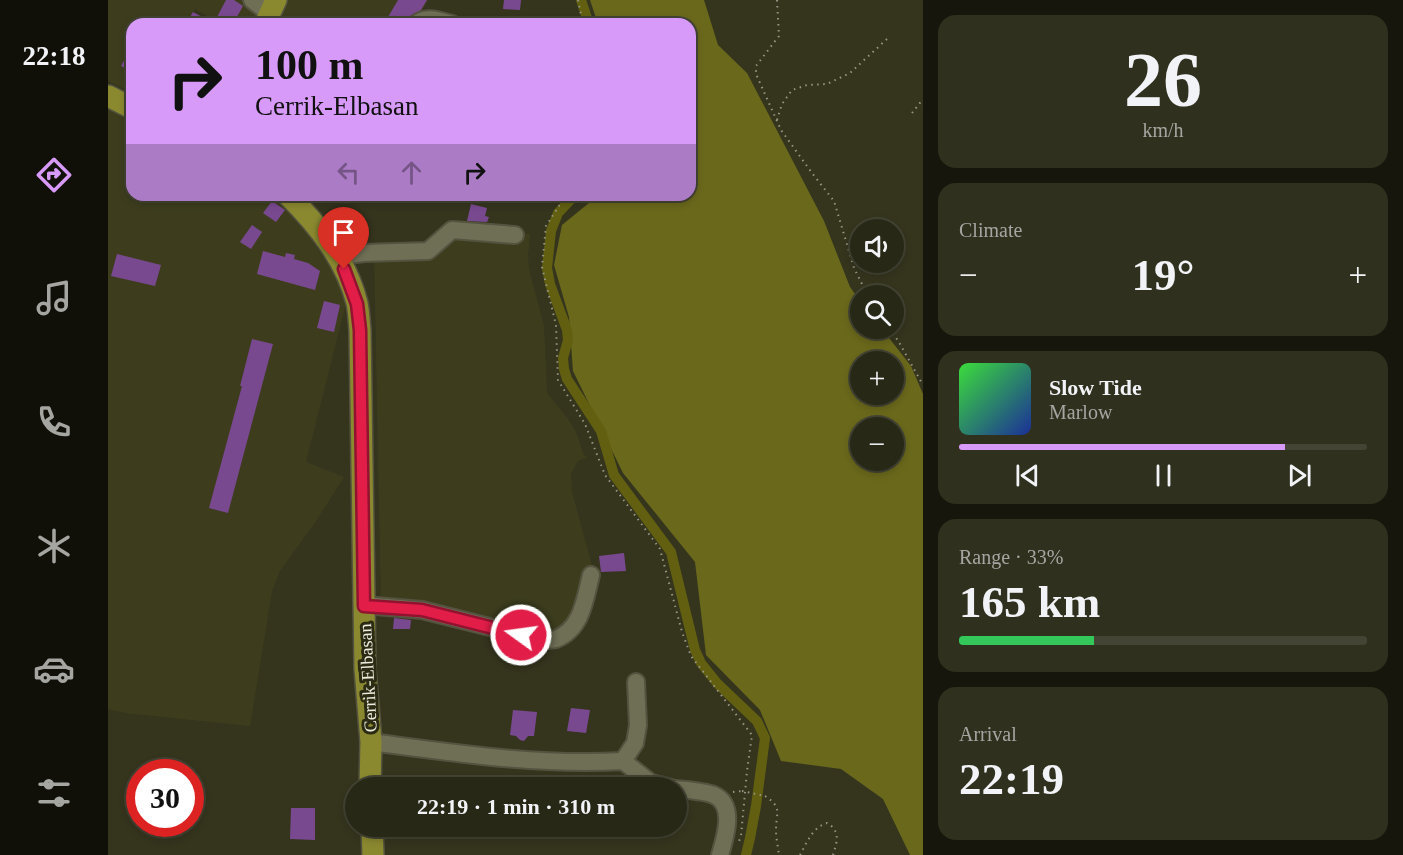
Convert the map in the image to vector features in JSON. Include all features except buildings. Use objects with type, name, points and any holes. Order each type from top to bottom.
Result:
[{"type":"main road","points":[[108,96],[126,105]]},
{"type":"main road","name":"Cerrik-Elbasan","points":[[293,201],[339,256],[357,304],[360,330],[365,669],[371,742],[370,777]]},
{"type":"main road","points":[[372,837],[373,855]]},
{"type":"street","points":[[252,0],[270,13]]},
{"type":"street","points":[[339,256],[428,251],[452,230],[515,235]]},
{"type":"street","points":[[364,606],[422,610],[542,640],[556,639],[572,628],[579,618],[591,575]]},
{"type":"street","points":[[623,761],[634,743],[638,725],[636,682]]},
{"type":"street","points":[[371,742],[492,758],[623,761],[643,777]]},
{"type":"street","points":[[687,791],[714,795],[724,804],[727,813],[727,832],[720,855]]},
{"type":"path","points":[[578,0],[582,18]]},
{"type":"path","points":[[777,0],[778,36],[756,66],[756,74],[777,120],[794,148],[834,201],[854,268],[862,285]]},
{"type":"path","points":[[777,120],[782,104],[792,90],[807,85],[827,84],[850,73],[887,39]]},
{"type":"path","points":[[912,112],[923,99]]},
{"type":"path","points":[[562,201],[546,226],[542,267],[556,324],[558,380],[585,424],[605,475],[660,549],[682,632],[691,656],[752,735],[741,836],[737,846]]},
{"type":"path","points":[[897,339],[923,385]]},
{"type":"path","points":[[742,790],[765,796],[775,803],[778,811],[776,829],[778,855]]},
{"type":"path","points":[[800,855],[814,830],[827,823],[835,827],[837,833],[833,855]]},
{"type":"shaded area","points":[[108,0],[271,0],[263,18],[211,18],[195,9],[190,18],[126,18],[126,90],[108,81]]},
{"type":"shaded area","points":[[287,0],[428,0],[418,18],[278,18]]},
{"type":"shaded area","points":[[590,0],[704,0],[718,45],[747,73],[824,221],[850,287],[850,339],[890,339],[899,351],[850,351],[850,405],[904,405],[904,357],[911,366],[923,394],[923,855],[910,855],[883,799],[841,769],[781,761],[760,710],[706,655],[695,562],[623,473],[573,371],[569,317],[554,265],[562,225],[591,201],[696,201],[696,18],[596,18]]},
{"type":"shaded area","points":[[108,105],[126,114],[126,201],[282,201],[326,257],[344,292],[345,307],[306,462],[344,477],[280,571],[272,591],[250,726],[125,713],[108,709]]},
{"type":"shaded area","points":[[449,228],[530,234],[529,269],[544,326],[547,393],[568,419],[587,458],[577,462],[571,474],[572,492],[598,588],[589,615],[574,630],[563,636],[381,607],[374,246],[418,246],[432,242]]},
{"type":"waterway","points":[[581,0],[587,18]]},
{"type":"waterway","points":[[569,201],[558,213],[551,231],[547,268],[550,284],[567,330],[568,340],[563,358],[564,369],[567,379],[601,431],[614,475],[671,552],[695,650],[701,663],[717,683],[757,721],[765,738],[756,806],[746,855]]},
{"type":"route","points":[[344,269],[357,304],[360,330],[364,606],[422,610],[521,635]]}]
